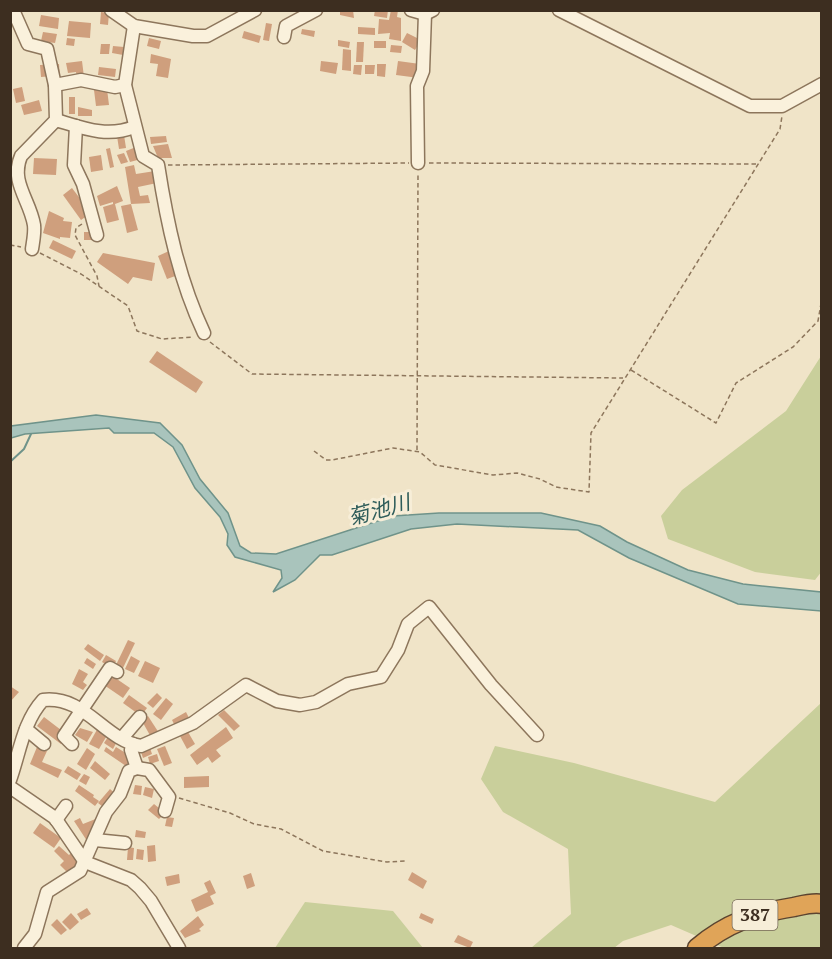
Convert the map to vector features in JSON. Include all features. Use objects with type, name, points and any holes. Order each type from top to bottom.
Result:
[{"type":"highway","name":"387","points":[[697,948],[722,928],[743,918],[781,909],[822,904]]},
{"type":"street","points":[[13,10],[28,44],[47,49],[55,85],[56,120],[21,156],[18,164],[17,179],[34,226],[32,249]]},
{"type":"street","points":[[111,10],[134,26],[207,36],[255,10]]},
{"type":"street","points":[[284,37],[286,26],[316,10]]},
{"type":"street","points":[[411,10],[429,12],[423,71],[417,86],[417,163]]},
{"type":"street","points":[[559,10],[750,106],[782,106],[822,84]]},
{"type":"street","points":[[134,26],[125,85],[134,127],[143,156],[158,165],[168,233],[179,258],[189,300],[204,333]]},
{"type":"street","points":[[55,85],[81,80],[116,87],[125,85]]},
{"type":"street","points":[[56,120],[105,134],[121,132],[134,127]]},
{"type":"street","points":[[76,126],[74,165],[83,184],[97,235]]},
{"type":"street","points":[[10,780],[26,729],[44,700],[62,700],[82,709],[128,741],[141,746],[193,723],[246,685],[277,701],[300,705],[316,702],[348,684],[381,677],[398,650],[408,624],[429,607],[491,685],[537,735]]},
{"type":"street","points":[[72,744],[64,736],[110,668],[117,672]]},
{"type":"street","points":[[137,768],[128,741],[140,717]]},
{"type":"street","points":[[26,729],[44,744]]},
{"type":"street","points":[[24,948],[35,934],[47,892],[80,871],[106,812],[120,794],[129,771],[137,768],[149,770],[169,797],[165,811]]},
{"type":"street","points":[[10,787],[56,820],[85,862],[131,880],[140,888],[151,901],[178,948]]},
{"type":"street","points":[[56,820],[66,806]]},
{"type":"street","points":[[95,840],[125,843]]},
{"type":"path","points":[[314,452],[326,460],[384,448],[417,452],[435,465],[493,475],[517,473],[540,479],[549,485],[587,493],[591,489],[591,433],[780,129],[782,106]]},
{"type":"path","points":[[417,163],[419,376],[417,452]]},
{"type":"path","points":[[158,165],[758,164]]},
{"type":"path","points":[[97,235],[95,237],[89,227],[81,223],[76,228],[75,235],[97,276],[99,286]]},
{"type":"path","points":[[32,249],[99,286],[128,306],[137,331],[162,339],[179,339],[204,333],[211,344],[252,374],[625,378]]},
{"type":"path","points":[[630,370],[716,423],[736,383],[793,347],[818,321],[822,298]]},
{"type":"path","points":[[169,797],[196,801],[254,824],[281,829],[322,851],[387,862],[406,861]]},
{"type":"green space","points":[[821,356],[822,571],[815,580],[755,572],[668,539],[661,516],[682,490],[786,411]]},
{"type":"green space","points":[[821,703],[821,948],[724,948],[671,925],[623,941],[614,948],[531,948],[571,914],[568,849],[503,812],[481,779],[495,746],[574,763],[715,802]]},
{"type":"green space","points":[[305,902],[393,911],[423,948],[275,948]]},
{"type":"water","points":[[96,415],[160,423],[182,445],[200,479],[228,513],[240,546],[251,553],[276,554],[393,516],[439,513],[541,513],[600,526],[627,542],[688,570],[743,584],[821,592],[821,611],[738,604],[629,558],[578,530],[457,524],[411,529],[332,555],[320,555],[295,580],[273,592],[282,578],[281,570],[235,557],[227,545],[228,534],[220,517],[195,488],[173,447],[154,433],[114,433],[109,428],[25,434],[11,438],[11,426]]},
{"type":"building","points":[[340,10],[353,10],[354,18],[340,15]]},
{"type":"building","points":[[375,10],[388,10],[387,18],[374,16]]},
{"type":"building","points":[[391,10],[398,10],[397,17],[401,18],[401,41],[389,39],[390,33],[378,34],[379,19],[389,20]]},
{"type":"building","points":[[101,12],[109,13],[108,25],[100,24]]},
{"type":"building","points":[[41,15],[59,18],[58,29],[39,26]]},
{"type":"building","points":[[69,21],[91,23],[90,38],[67,36]]},
{"type":"building","points":[[266,23],[272,24],[269,41],[263,40]]},
{"type":"building","points":[[358,27],[375,28],[375,35],[358,34]]},
{"type":"building","points":[[302,29],[315,31],[314,37],[301,34]]},
{"type":"building","points":[[244,31],[261,36],[259,43],[242,38]]},
{"type":"building","points":[[43,32],[57,34],[55,43],[41,41]]},
{"type":"building","points":[[407,33],[421,40],[415,50],[402,42]]},
{"type":"building","points":[[67,38],[75,39],[74,46],[66,45]]},
{"type":"building","points":[[149,38],[161,41],[159,49],[147,46]]},
{"type":"building","points":[[338,40],[350,42],[349,48],[338,46]]},
{"type":"building","points":[[374,41],[386,41],[386,48],[374,48]]},
{"type":"building","points":[[357,42],[364,42],[363,62],[356,62]]},
{"type":"building","points":[[101,44],[110,44],[109,54],[100,54]]},
{"type":"building","points":[[391,45],[402,46],[401,53],[390,52]]},
{"type":"building","points":[[113,46],[124,47],[123,55],[112,53]]},
{"type":"building","points":[[343,49],[351,50],[351,71],[342,70]]},
{"type":"building","points":[[151,54],[171,59],[168,78],[156,76],[158,64],[150,63]]},
{"type":"building","points":[[82,61],[84,77],[77,78],[76,72],[68,73],[66,63]]},
{"type":"building","points":[[321,61],[338,63],[336,74],[320,71]]},
{"type":"building","points":[[398,61],[420,64],[419,78],[396,75]]},
{"type":"building","points":[[59,64],[60,79],[53,76],[41,77],[40,65]]},
{"type":"building","points":[[377,64],[386,64],[385,77],[377,76]]},
{"type":"building","points":[[354,65],[362,65],[361,75],[353,74]]},
{"type":"building","points":[[365,65],[375,65],[374,74],[365,74]]},
{"type":"building","points":[[99,67],[116,69],[115,77],[98,75]]},
{"type":"building","points":[[22,87],[25,101],[16,103],[13,89]]},
{"type":"building","points":[[107,89],[109,105],[96,106],[94,90]]},
{"type":"building","points":[[69,97],[75,97],[75,114],[69,114]]},
{"type":"building","points":[[39,100],[42,111],[24,115],[21,105]]},
{"type":"building","points":[[78,107],[92,110],[92,116],[78,116]]},
{"type":"building","points":[[124,135],[126,148],[119,149],[117,136]]},
{"type":"building","points":[[166,136],[167,142],[151,144],[150,137]]},
{"type":"building","points":[[168,144],[172,158],[158,158],[153,146]]},
{"type":"building","points":[[136,147],[141,159],[130,162],[126,151]]},
{"type":"building","points":[[110,148],[114,167],[110,168],[106,149]]},
{"type":"building","points":[[124,153],[128,162],[121,164],[117,155]]},
{"type":"building","points":[[101,155],[103,170],[91,172],[89,157]]},
{"type":"building","points":[[34,158],[57,159],[56,175],[33,174]]},
{"type":"building","points":[[134,165],[136,174],[155,171],[157,183],[138,187],[140,196],[148,195],[150,203],[131,204],[125,167]]},
{"type":"building","points":[[117,186],[123,201],[115,204],[119,220],[107,223],[103,207],[113,202],[100,206],[97,196]]},
{"type":"building","points":[[72,188],[91,213],[81,220],[63,195]]},
{"type":"building","points":[[131,204],[138,230],[127,233],[121,206]]},
{"type":"building","points":[[49,211],[64,218],[63,221],[72,222],[70,238],[60,237],[60,239],[43,233]]},
{"type":"building","points":[[84,232],[93,232],[93,240],[84,240]]},
{"type":"building","points":[[53,240],[76,251],[72,259],[49,248]]},
{"type":"building","points":[[169,251],[178,275],[167,279],[158,256]]},
{"type":"building","points":[[103,253],[155,263],[152,281],[133,277],[128,284],[97,262]]},
{"type":"building","points":[[157,351],[203,382],[196,393],[149,362]]},
{"type":"building","points":[[128,640],[135,643],[122,670],[115,667]]},
{"type":"building","points":[[88,644],[104,655],[100,661],[84,649]]},
{"type":"building","points":[[106,655],[116,661],[112,668],[102,662]]},
{"type":"building","points":[[131,656],[140,661],[134,673],[125,669]]},
{"type":"building","points":[[87,658],[96,664],[93,669],[84,663]]},
{"type":"building","points":[[145,661],[160,668],[153,683],[138,676]]},
{"type":"building","points":[[79,669],[88,674],[83,682],[87,685],[83,690],[72,684]]},
{"type":"building","points":[[111,675],[130,688],[123,698],[104,685]]},
{"type":"building","points":[[10,686],[19,692],[10,702]]},
{"type":"building","points":[[157,693],[162,698],[153,708],[147,703]]},
{"type":"building","points":[[129,695],[147,708],[141,716],[123,703]]},
{"type":"building","points":[[166,698],[173,704],[161,720],[153,714]]},
{"type":"building","points":[[224,710],[240,726],[234,731],[218,715]]},
{"type":"building","points":[[186,712],[190,720],[176,728],[172,720]]},
{"type":"building","points":[[148,716],[159,733],[152,739],[142,721]]},
{"type":"building","points":[[44,717],[61,730],[78,721],[61,744],[37,726]]},
{"type":"building","points":[[99,726],[109,732],[99,749],[89,744]]},
{"type":"building","points":[[226,727],[233,738],[216,750],[221,756],[212,763],[208,757],[197,765],[190,755]]},
{"type":"building","points":[[80,728],[93,732],[87,742],[75,735]]},
{"type":"building","points":[[112,731],[120,736],[113,749],[104,743]]},
{"type":"building","points":[[188,732],[195,744],[187,749],[180,736]]},
{"type":"building","points":[[165,746],[172,763],[164,766],[157,749]]},
{"type":"building","points":[[37,747],[47,751],[42,762],[62,770],[58,778],[30,764]]},
{"type":"building","points":[[106,747],[113,752],[116,747],[132,757],[126,766],[104,751]]},
{"type":"building","points":[[87,748],[95,754],[86,770],[77,764]]},
{"type":"building","points":[[150,748],[152,754],[143,758],[141,752]]},
{"type":"building","points":[[157,754],[159,761],[150,764],[148,757]]},
{"type":"building","points":[[95,761],[110,774],[105,780],[90,768]]},
{"type":"building","points":[[68,766],[81,774],[77,780],[64,772]]},
{"type":"building","points":[[84,774],[90,777],[86,785],[79,781]]},
{"type":"building","points":[[209,776],[209,787],[184,788],[184,777]]},
{"type":"building","points":[[79,785],[99,801],[95,806],[75,791]]},
{"type":"building","points":[[135,785],[142,786],[141,795],[133,794]]},
{"type":"building","points":[[145,787],[154,789],[152,798],[143,795]]},
{"type":"building","points":[[110,789],[118,796],[107,810],[98,803]]},
{"type":"building","points":[[154,804],[165,813],[159,819],[148,810]]},
{"type":"building","points":[[167,817],[174,818],[172,827],[165,826]]},
{"type":"building","points":[[80,818],[83,824],[98,818],[89,844],[74,821]]},
{"type":"building","points":[[40,823],[61,838],[54,848],[33,833]]},
{"type":"building","points":[[136,830],[146,832],[145,838],[135,837]]},
{"type":"building","points":[[155,845],[156,861],[148,862],[147,846]]},
{"type":"building","points":[[59,846],[69,855],[72,852],[81,861],[69,874],[60,865],[64,861],[54,851]]},
{"type":"building","points":[[128,847],[134,848],[133,860],[127,860]]},
{"type":"building","points":[[137,849],[144,850],[143,860],[136,859]]},
{"type":"building","points":[[412,872],[427,881],[423,889],[408,880]]},
{"type":"building","points":[[251,873],[255,886],[247,889],[243,876]]},
{"type":"building","points":[[179,874],[180,883],[167,886],[165,877]]},
{"type":"building","points":[[210,880],[216,893],[210,896],[214,904],[196,912],[191,900],[208,892],[204,883]]},
{"type":"building","points":[[87,908],[91,914],[81,920],[77,914]]},
{"type":"building","points":[[71,913],[79,922],[70,930],[62,922]]},
{"type":"building","points":[[421,913],[434,919],[432,924],[419,918]]},
{"type":"building","points":[[198,916],[204,925],[199,929],[201,931],[185,938],[180,931]]},
{"type":"building","points":[[57,919],[67,930],[61,935],[51,925]]},
{"type":"building","points":[[458,935],[473,942],[470,948],[454,942]]},
{"type":"waterway","points":[[10,462],[24,449],[31,434]]},
{"type":"water label","name":"菊池川","points":[[379,510]]}]
